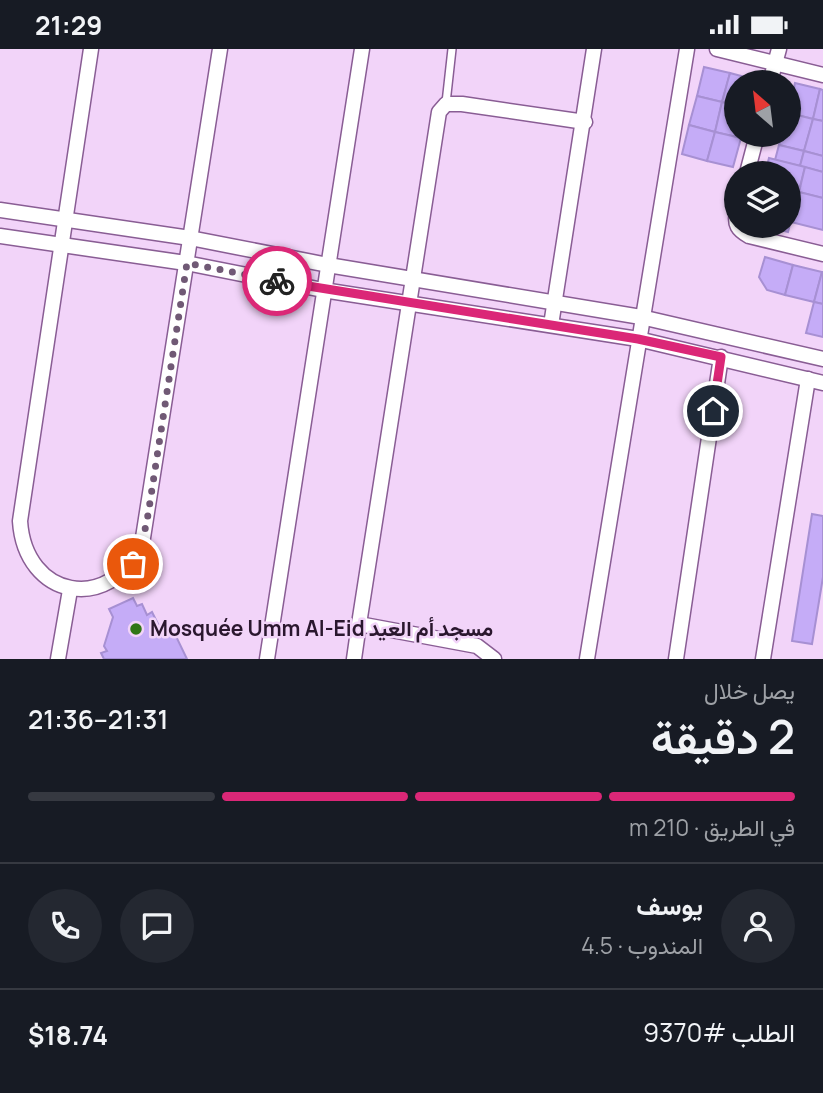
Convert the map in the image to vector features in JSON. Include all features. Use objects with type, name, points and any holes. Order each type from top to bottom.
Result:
[{"type":"street","points":[[91,49],[20,521],[24,549],[32,562],[52,582],[70,590],[95,587],[120,576],[133,564],[142,544],[220,49]]},
{"type":"street","points":[[267,659],[362,49]]},
{"type":"street","points":[[551,325],[585,122],[594,49]]},
{"type":"street","points":[[587,659],[687,49]]},
{"type":"street","points":[[717,49],[823,75]]},
{"type":"street","points":[[773,70],[779,49]]},
{"type":"street","points":[[354,659],[436,121],[446,104],[585,122]]},
{"type":"street","points":[[0,210],[190,238],[328,265],[641,317],[823,359]]},
{"type":"street","points":[[0,236],[187,263],[324,290],[638,339],[823,383]]},
{"type":"street","points":[[757,238],[823,254]]},
{"type":"street","points":[[676,659],[721,357]]},
{"type":"street","points":[[763,659],[808,379]]},
{"type":"street","points":[[58,659],[70,590]]},
{"type":"street","points":[[359,624],[477,646],[494,659]]},
{"type":"lane","points":[[446,104],[452,49]]},
{"type":"building","points":[[704,67],[724,72],[722,102],[697,96]]},
{"type":"building","points":[[802,85],[820,89],[813,119],[802,116]]},
{"type":"building","points":[[820,89],[823,90],[823,121],[813,119]]},
{"type":"building","points":[[697,96],[722,102],[715,132],[689,125]]},
{"type":"building","points":[[722,102],[724,103],[724,134],[715,132]]},
{"type":"building","points":[[802,116],[813,119],[804,151],[787,147],[802,147]]},
{"type":"building","points":[[813,119],[823,121],[823,156],[804,151]]},
{"type":"building","points":[[689,125],[715,132],[707,161],[682,154]]},
{"type":"building","points":[[715,132],[724,134],[724,147],[739,147],[735,161],[724,161],[724,165],[707,161]]},
{"type":"building","points":[[778,147],[804,151],[801,162],[775,160]]},
{"type":"building","points":[[804,151],[823,156],[823,172],[801,166]]},
{"type":"building","points":[[801,166],[805,167],[801,183]]},
{"type":"building","points":[[805,167],[823,172],[823,198],[801,192]]},
{"type":"building","points":[[801,192],[823,198],[823,230],[801,224]]},
{"type":"building","points":[[765,257],[793,265],[785,295],[767,290],[759,277]]},
{"type":"building","points":[[793,265],[822,272],[814,302],[785,295]]},
{"type":"building","points":[[823,272],[823,304],[814,302]]},
{"type":"building","points":[[814,302],[823,304],[823,337],[806,333]]},
{"type":"building","points":[[812,514],[823,516],[823,577],[812,644],[792,641]]},
{"type":"building","name":"Mosquée Umm Al-Eid مسجد أم العيد","points":[[133,598],[137,606],[142,604],[147,615],[152,612],[162,632],[172,628],[187,659],[104,659],[101,653],[107,651],[104,646],[113,617],[109,609]]},
{"type":"way so far","points":[[133,564],[142,544],[148,515],[187,263],[277,281]]},
{"type":"place","name":"Mosquée Umm Al-Eid مسجد أم العيد","points":[[136,629]]},
{"type":"route","points":[[277,281],[638,339],[721,357],[713,411]]}]
